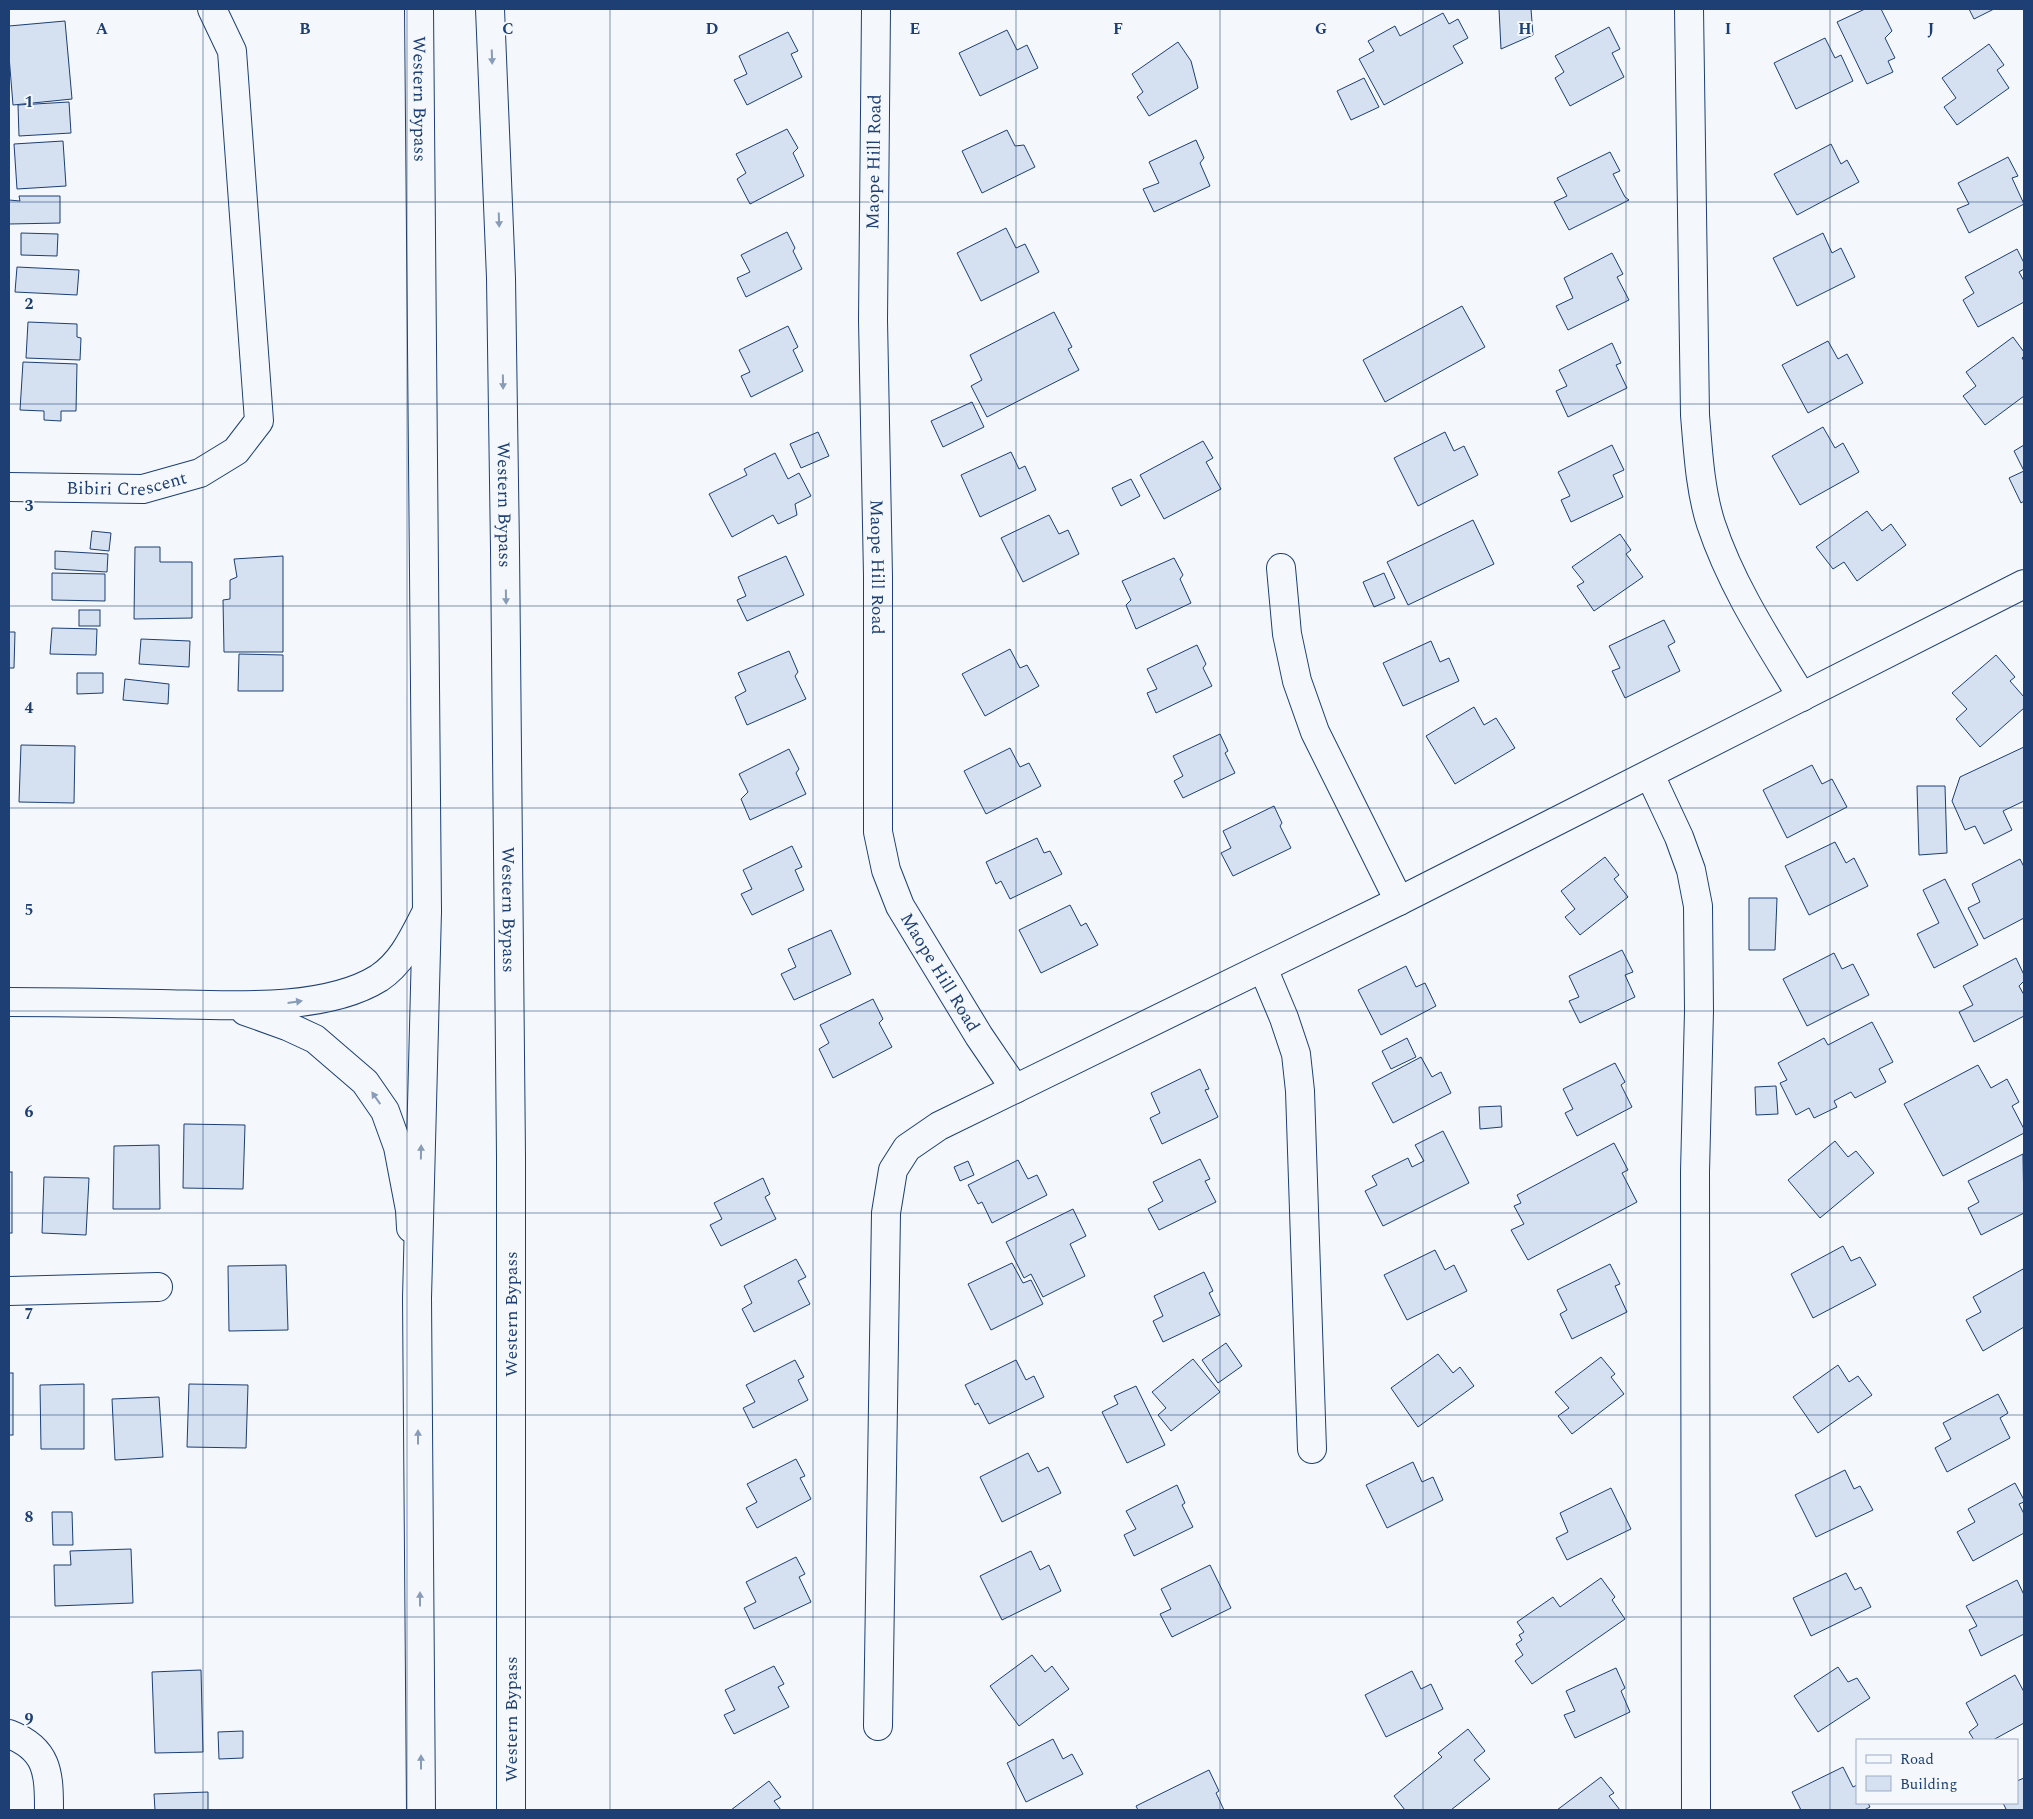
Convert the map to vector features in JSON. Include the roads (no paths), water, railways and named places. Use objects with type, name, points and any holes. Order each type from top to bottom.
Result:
[{"type":"main road","name":"Bibiri Crescent","points":[[9,487],[143,488],[200,473],[236,451],[259,421],[232,51],[212,9]]},
{"type":"main road","name":"Western Bypass","points":[[419,9],[427,911],[418,1298],[421,1810]]},
{"type":"main road","name":"Western Bypass","points":[[490,9],[501,278],[505,550],[511,1156],[512,1810]]},
{"type":"main road","name":"Maope Hill Road","points":[[876,9],[873,320],[878,576],[878,832],[886,870],[900,906],[978,1036],[1015,1089]]},
{"type":"main road","points":[[1689,9],[1695,405],[1699,464],[1711,523],[1728,566],[1749,609],[1802,696]]},
{"type":"main road","points":[[1281,568],[1289,644],[1297,681],[1315,732],[1399,901]]},
{"type":"main road","points":[[878,1726],[886,1213],[893,1170],[907,1148],[939,1126],[1399,901],[2024,584]]},
{"type":"main road","points":[[1650,774],[1679,837],[1691,870],[1698,906],[1695,1172],[1696,1810]]},
{"type":"main road","points":[[9,1002],[229,1006],[279,1004],[332,997],[380,977],[405,953],[427,911]]},
{"type":"main road","points":[[1264,968],[1296,1054],[1300,1091],[1312,1449]]},
{"type":"main road","points":[[229,1006],[287,1026],[315,1039],[365,1082],[385,1111],[398,1147],[410,1210],[418,1298]]},
{"type":"main road","points":[[9,1291],[158,1287]]},
{"type":"main road","points":[[9,1734],[35,1748],[49,1776],[49,1810]]}]
